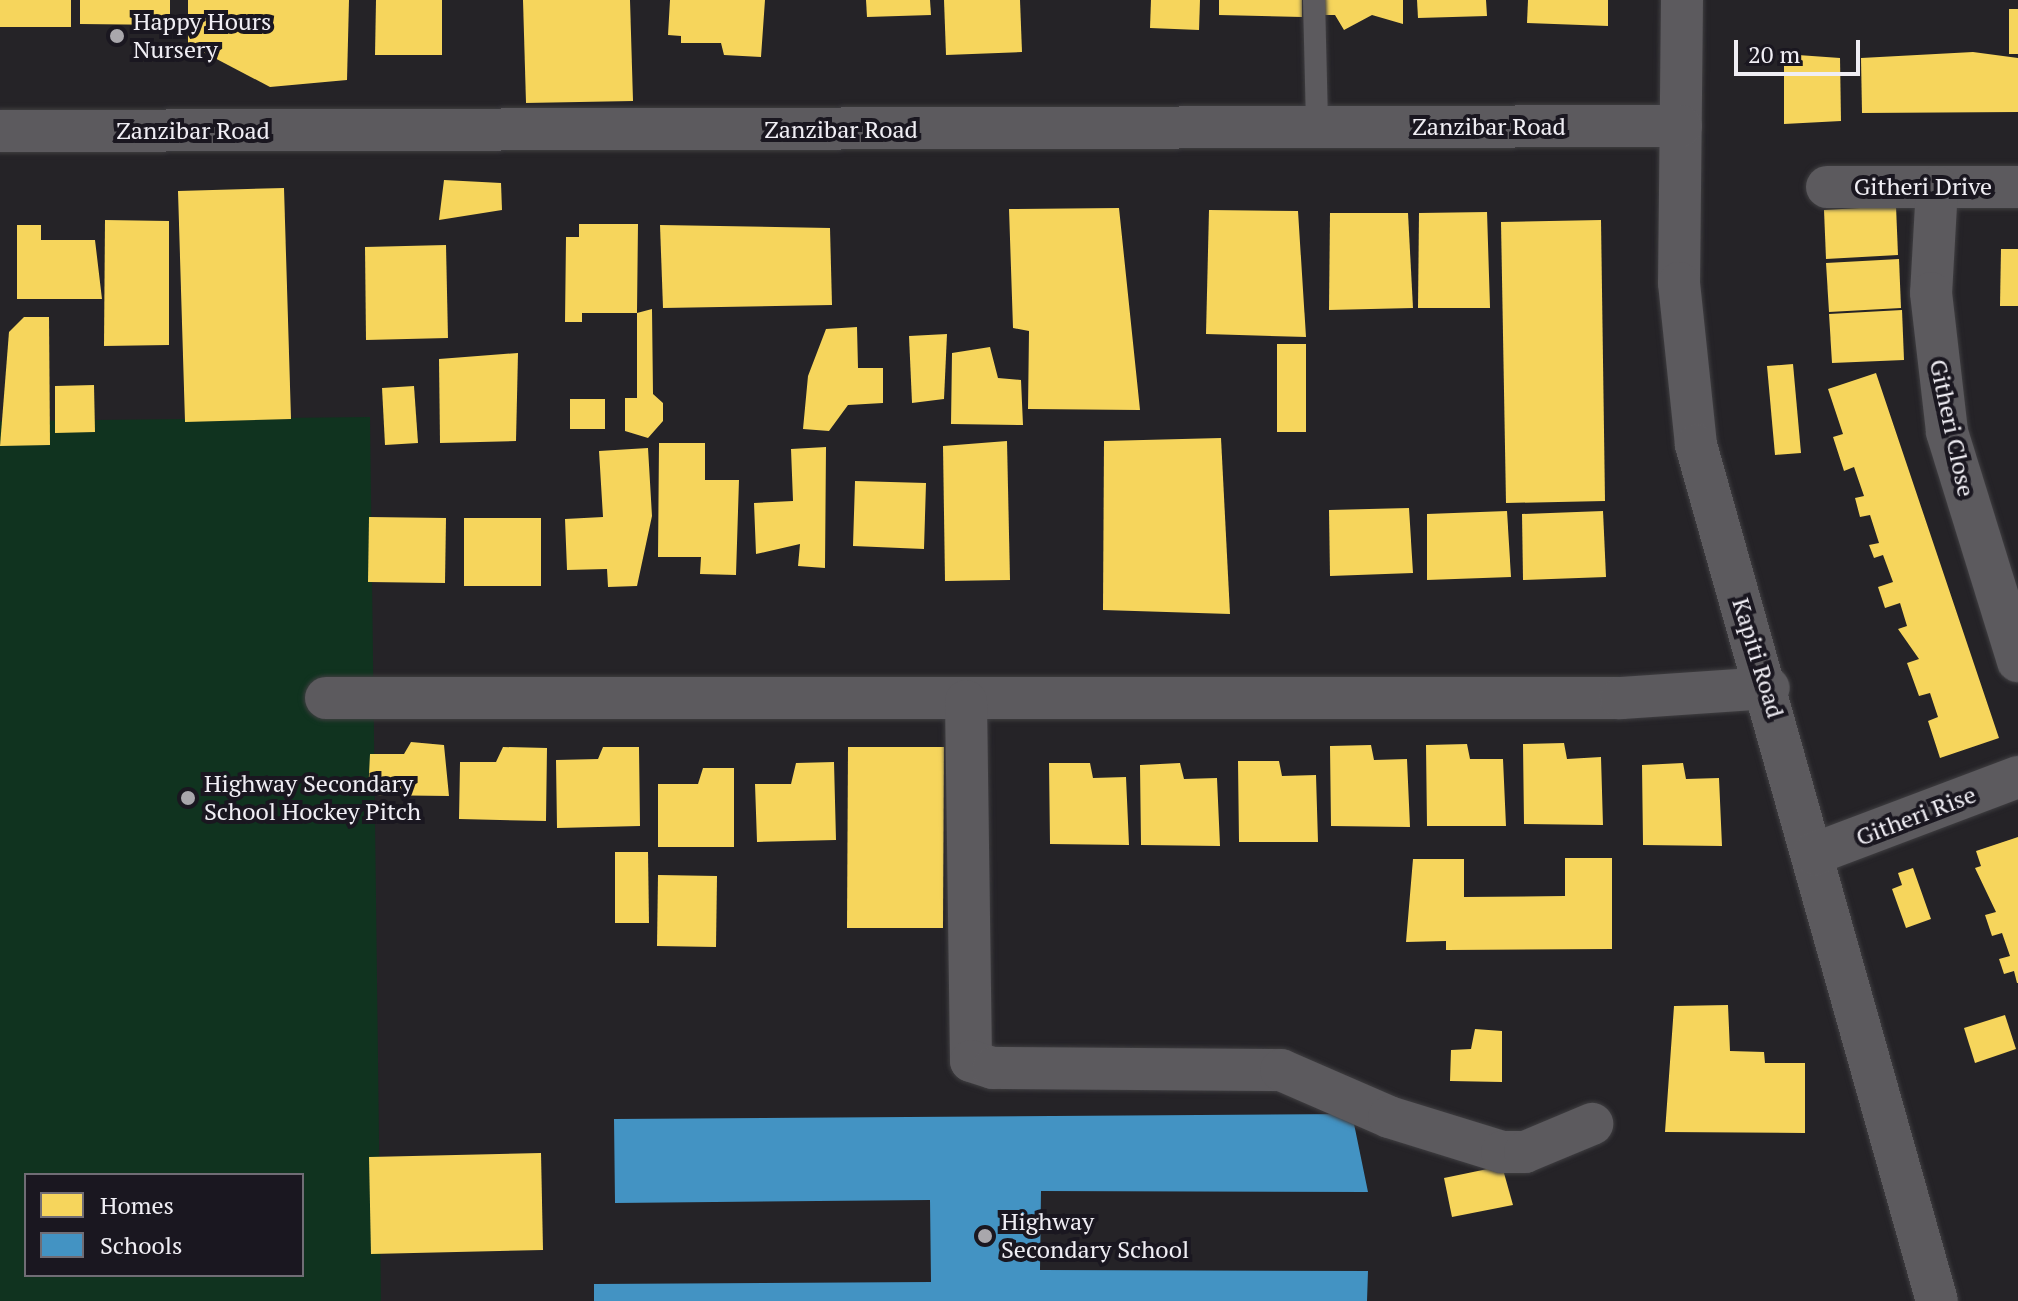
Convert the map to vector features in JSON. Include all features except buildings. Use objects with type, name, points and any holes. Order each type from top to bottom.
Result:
[{"type":"street","name":"Kapiti Road","points":[[1682,0],[1684,368],[1696,445],[1769,688],[1937,1301]]},
{"type":"street","name":"Zanzibar Road","points":[[0,131],[1681,126]]},
{"type":"street","name":"Githeri Drive","points":[[1827,187],[2018,187]]},
{"type":"street","name":"Githeri Close","points":[[1937,187],[1931,293],[1947,432],[2018,661]]},
{"type":"street","points":[[326,698],[966,701],[1621,698],[1769,688]]},
{"type":"street","points":[[966,701],[971,1061],[993,1068],[1281,1070],[1389,1117],[1502,1152],[1525,1152],[1592,1124]]},
{"type":"street","name":"Githeri Rise","points":[[1814,854],[2018,777]]},
{"type":"lane","points":[[1314,0],[1317,127]]},
{"type":"green space","name":"Highway Secondary School Hockey Pitch","points":[[370,417],[381,1301],[0,1301],[0,421]]},
{"type":"place","name":"Happy Hours Nursery","points":[[117,36]]},
{"type":"place","name":"Highway Secondary School Hockey Pitch","points":[[188,798]]},
{"type":"place","name":"Highway Secondary School","points":[[985,1236]]}]
